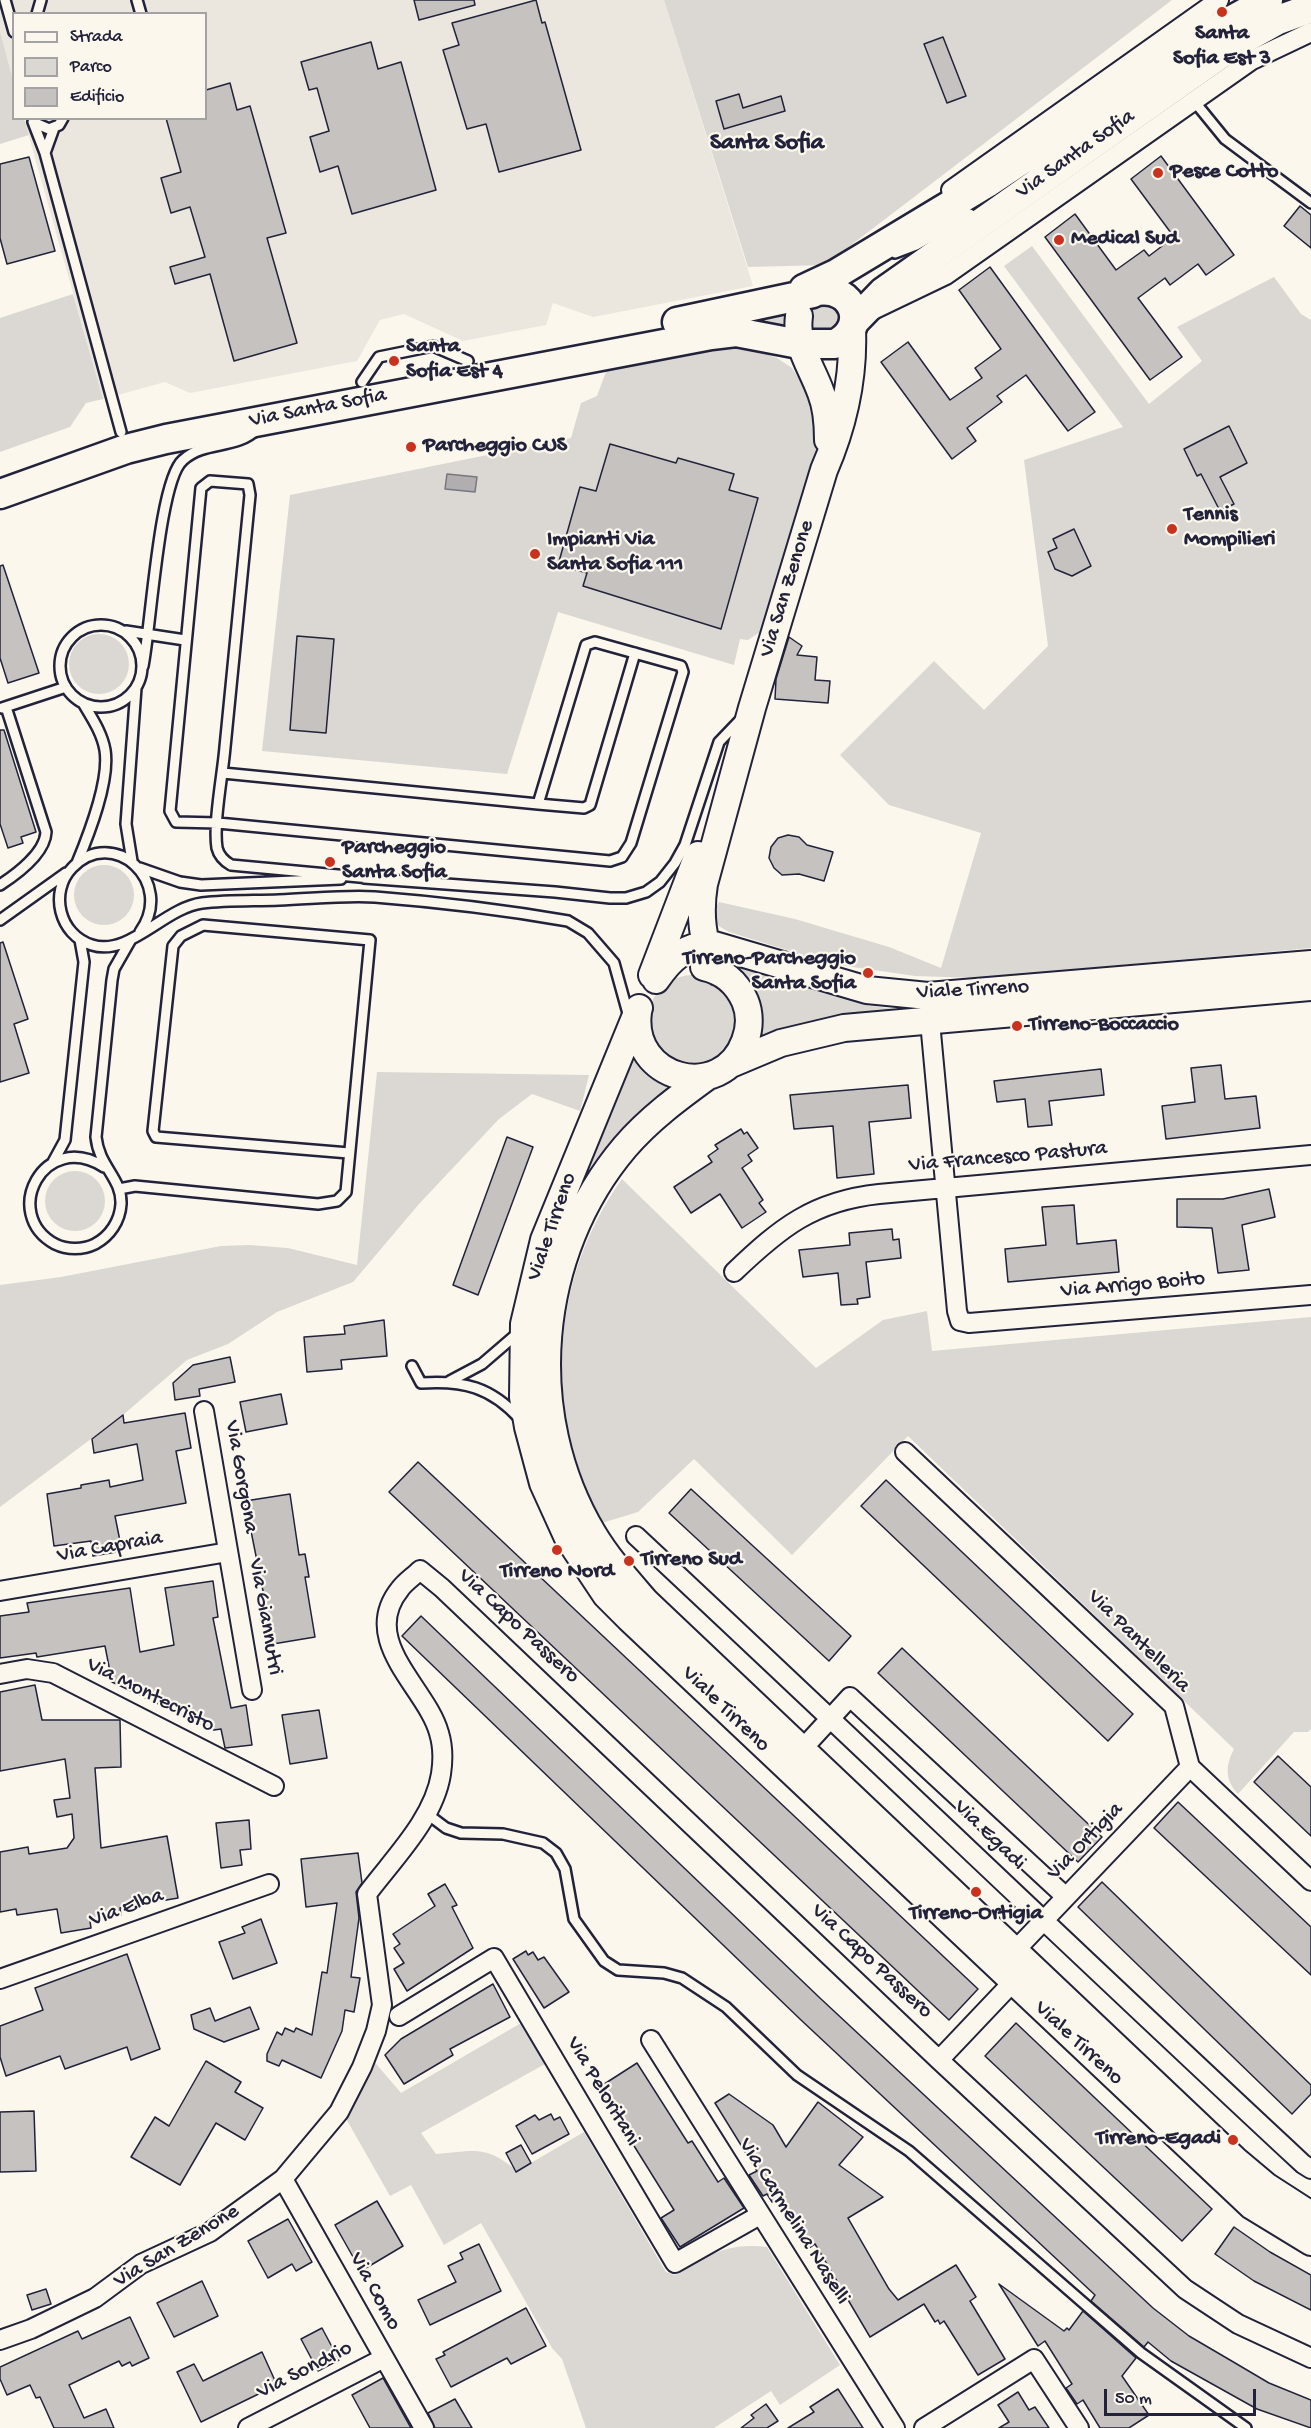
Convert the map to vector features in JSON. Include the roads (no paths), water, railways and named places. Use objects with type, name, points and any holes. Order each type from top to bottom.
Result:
[{"type":"main road","name":"Via Santa Sofia","points":[[0,494],[126,449],[266,419],[711,335],[743,333],[806,319],[885,243],[987,183],[1223,25],[1268,0]]},
{"type":"main road","name":"Via Santa Sofia","points":[[0,475],[121,432],[183,416],[468,361],[806,319],[836,344],[883,292],[1214,58],[1278,20],[1311,8]]},
{"type":"main road","points":[[806,319],[834,291],[848,299],[856,322]]},
{"type":"street","points":[[885,243],[953,188],[1219,0]]},
{"type":"street","points":[[824,470],[838,437],[856,322],[946,275],[1252,60],[1311,32]]},
{"type":"street","points":[[806,319],[815,378],[826,406],[828,439],[824,470]]},
{"type":"street","name":"Via San Zenone","points":[[752,708],[824,470]]},
{"type":"street","points":[[718,972],[704,945],[702,898],[752,708]]},
{"type":"street","points":[[640,1008],[681,967],[700,966],[718,972],[736,985],[746,1004],[749,1025],[743,1047],[719,1070],[685,1077],[663,1070],[654,1062],[640,1008],[752,708]]},
{"type":"street","name":"Viale Tirreno","points":[[1311,987],[928,1008],[714,945],[704,945],[678,954],[640,1008],[599,1102],[544,1240],[524,1397],[537,1465],[554,1510],[579,1557],[606,1595],[1005,1976],[1227,2168],[1266,2186],[1311,2215]]},
{"type":"street","name":"Viale Tirreno","points":[[1311,964],[928,1008],[807,1035],[757,1051],[719,1070],[649,1122],[610,1167],[576,1224],[534,1315],[553,1433],[570,1488],[592,1533],[622,1575],[646,1602],[1016,1950],[1227,2168],[1267,2217],[1311,2242]]},
{"type":"street","points":[[928,1008],[945,1188]]},
{"type":"street","name":"Via Francesco Pastura","points":[[734,1272],[777,1233],[812,1210],[858,1196],[1311,1155]]},
{"type":"street","name":"Via Arrigo Boito","points":[[945,1188],[960,1321],[969,1323],[1311,1295]]},
{"type":"street","name":"Via Gorgona","points":[[204,1411],[228,1551]]},
{"type":"street","name":"Via Pantelleria","points":[[905,1452],[1174,1706],[1190,1767]]},
{"type":"street","name":"Via Egadi","points":[[636,1536],[831,1717],[1042,1922],[1311,2169]]},
{"type":"street","name":"Via Capraia","points":[[0,1591],[228,1551]]},
{"type":"street","name":"Via Giannutri","points":[[228,1551],[252,1690]]},
{"type":"street","name":"Via San Zenone","points":[[0,2340],[31,2329],[95,2298],[141,2264],[210,2232],[283,2179],[339,2112],[362,2067],[376,2031],[382,2006],[367,1894],[426,1813],[441,1775],[439,1732],[391,1650],[388,1620],[391,1605],[399,1590],[420,1570]]},
{"type":"street","name":"Via Capo Passero","points":[[420,1570],[486,1629],[939,2060],[1185,2289],[1238,2324],[1311,2358]]},
{"type":"street","name":"Via Montecristo","points":[[0,1674],[27,1669],[53,1673],[274,1786]]},
{"type":"street","points":[[785,1767],[850,1697],[1066,1897]]},
{"type":"street","points":[[1190,1767],[1311,1881]]},
{"type":"street","name":"Via Ortigia","points":[[939,2060],[1005,1976],[1016,1950],[1190,1767]]},
{"type":"street","name":"Via Elba","points":[[0,1980],[269,1884]]},
{"type":"street","name":"Via Peloritani","points":[[399,2016],[494,1958],[675,2263],[760,2215]]},
{"type":"street","name":"Via Carmelina Naselli","points":[[651,2040],[895,2428]]},
{"type":"street","name":"Via Como","points":[[283,2179],[424,2428]]},
{"type":"street","name":"Via Sondrio","points":[[248,2428],[384,2358]]},
{"type":"street","points":[[924,2428],[1035,2359],[1079,2428]]},
{"type":"lane","points":[[5,0],[12,25]]},
{"type":"lane","points":[[1223,39],[1238,30]]},
{"type":"lane","points":[[1194,101],[1226,139],[1311,203]]},
{"type":"lane","points":[[33,120],[43,129],[54,128]]},
{"type":"lane","points":[[33,120],[45,153],[121,432]]},
{"type":"lane","points":[[45,153],[54,128],[61,120]]},
{"type":"lane","points":[[806,319],[915,246],[981,208]]},
{"type":"lane","points":[[132,861],[126,824],[136,688],[149,636],[165,507],[177,466],[183,459],[209,447],[246,440],[266,419]]},
{"type":"lane","points":[[538,804],[586,645],[594,642],[681,666],[683,672],[631,843],[622,857],[610,861],[218,823],[176,822],[170,811],[201,488],[210,481],[248,484],[250,495],[218,823],[217,846],[223,861],[231,865],[610,898],[626,898],[646,892],[669,873],[685,845],[719,742],[752,708]]},
{"type":"lane","points":[[185,640],[149,636],[97,624],[86,627],[71,637],[60,662],[66,687],[83,704],[94,723],[105,752],[100,790],[88,837],[59,894],[59,907],[63,920],[80,940],[84,962],[65,1140],[53,1162],[36,1178],[29,1203],[31,1217],[38,1230],[48,1240],[61,1247],[89,1247],[107,1235],[119,1218],[121,1203],[119,1189],[97,1154],[96,1137],[114,969],[130,941],[140,932],[184,908],[201,903],[373,897],[552,918],[579,925],[606,951],[620,979],[640,1008]]},
{"type":"lane","points":[[120,629],[138,646],[143,666]]},
{"type":"lane","points":[[223,773],[584,808],[590,805],[635,653]]},
{"type":"lane","points":[[0,885],[20,870],[46,840],[46,832],[3,708],[66,687]]},
{"type":"lane","points":[[83,704],[107,707],[118,704],[136,688]]},
{"type":"lane","points":[[0,920],[73,867],[98,854],[121,856],[132,861],[146,878],[152,900],[151,912],[140,932]]},
{"type":"lane","points":[[140,868],[180,882],[201,885],[370,878]]},
{"type":"lane","points":[[119,1189],[135,1186],[318,1204],[337,1201],[346,1192],[370,940],[203,925],[182,936],[173,946],[153,1131],[156,1137],[349,1153]]},
{"type":"lane","points":[[80,940],[105,948],[130,941]]},
{"type":"lane","points":[[53,1162],[74,1156],[85,1157],[104,1167]]},
{"type":"lane","points":[[450,1381],[501,1351],[534,1315]]},
{"type":"lane","points":[[412,1366],[421,1383],[450,1381],[492,1394],[528,1427]]},
{"type":"lane","points":[[426,1813],[446,1828],[460,1833],[503,1834],[543,1843],[556,1853],[565,1869],[574,1919],[604,1961],[618,1970],[664,1973],[682,1978],[726,2007],[797,2075],[909,2151],[1141,2353],[1246,2428]]},
{"type":"place","name":"Santa Sofia Est 3","points":[[1222,12]]},
{"type":"place","name":"Pesce Cotto","points":[[1158,173]]},
{"type":"place","name":"Medical Sud","points":[[1059,240]]},
{"type":"place","name":"Santa Sofia Est 4","points":[[394,361]]},
{"type":"place","name":"Parcheggio CUS","points":[[411,447]]},
{"type":"place","name":"Tennis Mompilieri","points":[[1172,529]]},
{"type":"place","name":"Impianti Via Santa Sofia 111","points":[[535,554]]},
{"type":"place","name":"Parcheggio Santa Sofia","points":[[330,862]]},
{"type":"place","name":"Tirreno-Parcheggio Santa Sofia","points":[[868,973]]},
{"type":"place","name":"Tirreno-Boccaccio","points":[[1017,1026]]},
{"type":"place","name":"Tirreno Nord","points":[[557,1550]]},
{"type":"place","name":"Tirreno Sud","points":[[629,1561]]},
{"type":"place","name":"Tirreno-Ortigia","points":[[976,1892]]},
{"type":"place","name":"Tirreno-Egadi","points":[[1233,2140]]},
{"type":"district","name":"Santa Sofia","points":[[767,144]]}]
